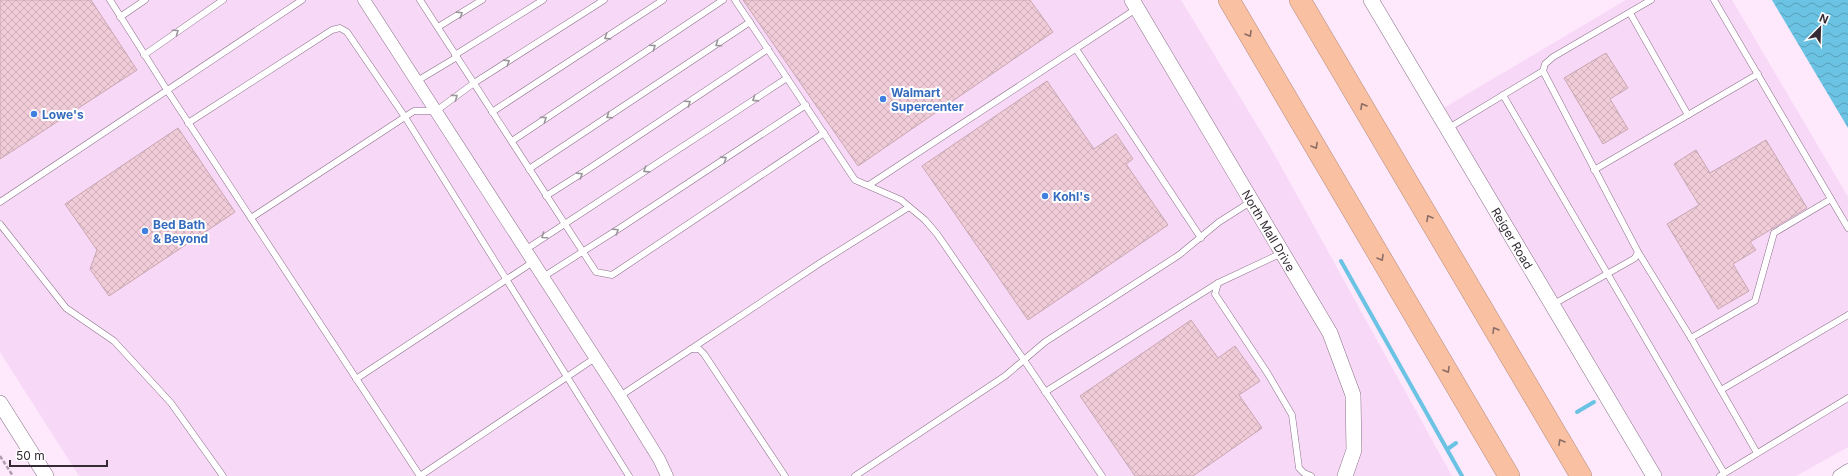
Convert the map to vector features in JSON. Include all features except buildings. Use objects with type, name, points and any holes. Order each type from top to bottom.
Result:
[{"type":"highway","points":[[1229,0],[1509,476]]},
{"type":"highway","points":[[1300,0],[1580,476]]},
{"type":"street","points":[[364,0],[594,358],[620,396],[667,476]]},
{"type":"street","name":"Reiger Road","points":[[1371,0],[1654,476]]},
{"type":"street","name":"North Mall Drive","points":[[1135,4],[1330,333],[1353,395],[1354,450],[1345,476]]},
{"type":"street","points":[[0,403],[46,476]]},
{"type":"street","points":[[1839,476],[1848,470]]},
{"type":"lane","points":[[110,0],[188,123],[420,476],[594,358]]},
{"type":"lane","points":[[120,17],[146,0]]},
{"type":"lane","points":[[144,54],[223,0]]},
{"type":"lane","points":[[0,202],[302,0]]},
{"type":"lane","points":[[420,0],[596,272],[612,275],[824,133]]},
{"type":"lane","points":[[438,27],[482,0]]},
{"type":"lane","points":[[417,81],[543,0]]},
{"type":"lane","points":[[251,218],[414,111],[436,111],[474,83],[604,0]]},
{"type":"lane","points":[[492,112],[663,0]]},
{"type":"lane","points":[[512,141],[723,0]]},
{"type":"lane","points":[[735,0],[855,180],[901,200],[925,220],[937,234],[1102,476]]},
{"type":"lane","points":[[1447,129],[1543,71],[1545,64],[1553,57],[1651,0]]},
{"type":"lane","points":[[1714,0],[1848,228]]},
{"type":"lane","points":[[869,185],[1076,49],[1135,4]]},
{"type":"lane","points":[[1630,13],[1688,115]]},
{"type":"lane","points":[[529,169],[750,22]]},
{"type":"lane","points":[[188,123],[332,30],[340,28],[347,32],[405,117],[629,476]]},
{"type":"lane","points":[[546,196],[768,49]]},
{"type":"lane","points":[[1076,49],[1201,238]]},
{"type":"lane","points":[[1543,71],[1638,252],[1691,338],[1757,453]]},
{"type":"lane","points":[[1594,170],[1758,74]]},
{"type":"lane","points":[[525,250],[564,223],[585,211],[788,78]]},
{"type":"lane","points":[[1503,95],[1608,274],[1722,475],[1848,398]]},
{"type":"lane","points":[[543,277],[806,105]]},
{"type":"lane","points":[[1691,338],[1755,301],[1774,233],[1831,199]]},
{"type":"lane","points":[[855,476],[1005,376],[1045,342],[1179,255],[1252,201]]},
{"type":"lane","points":[[620,396],[820,263],[910,207]]},
{"type":"lane","points":[[0,224],[66,308],[114,341],[172,403],[223,476]]},
{"type":"lane","points":[[1552,305],[1636,258],[1638,252]]},
{"type":"lane","points":[[1045,392],[1218,283],[1282,253]]},
{"type":"lane","points":[[356,379],[533,262]]},
{"type":"lane","points":[[1218,283],[1215,294],[1268,374],[1292,415],[1300,468],[1304,473],[1311,476]]},
{"type":"lane","points":[[1721,390],[1848,315]]},
{"type":"lane","points":[[691,349],[699,349],[704,354],[786,476]]},
{"type":"path","points":[[0,456],[12,476]]},
{"type":"shaded area","points":[[0,0],[1181,0],[1272,150],[1452,476],[79,476],[0,352]]},
{"type":"shaded area","points":[[1626,0],[1732,0],[1848,197],[1848,447],[1796,476],[1654,476],[1437,112]]},
{"type":"water","points":[[1772,0],[1848,0],[1848,128]]},
{"type":"waterway","points":[[1341,261],[1462,476]]},
{"type":"waterway","points":[[1577,412],[1594,402]]},
{"type":"waterway","points":[[1449,448],[1456,443]]},
{"type":"place","name":"Walmart Supercenter","points":[[883,99]]},
{"type":"place","name":"Lowe's","points":[[34,114]]},
{"type":"place","name":"Kohl's","points":[[1045,196]]},
{"type":"place","name":"Bed Bath & Beyond","points":[[145,231]]}]
